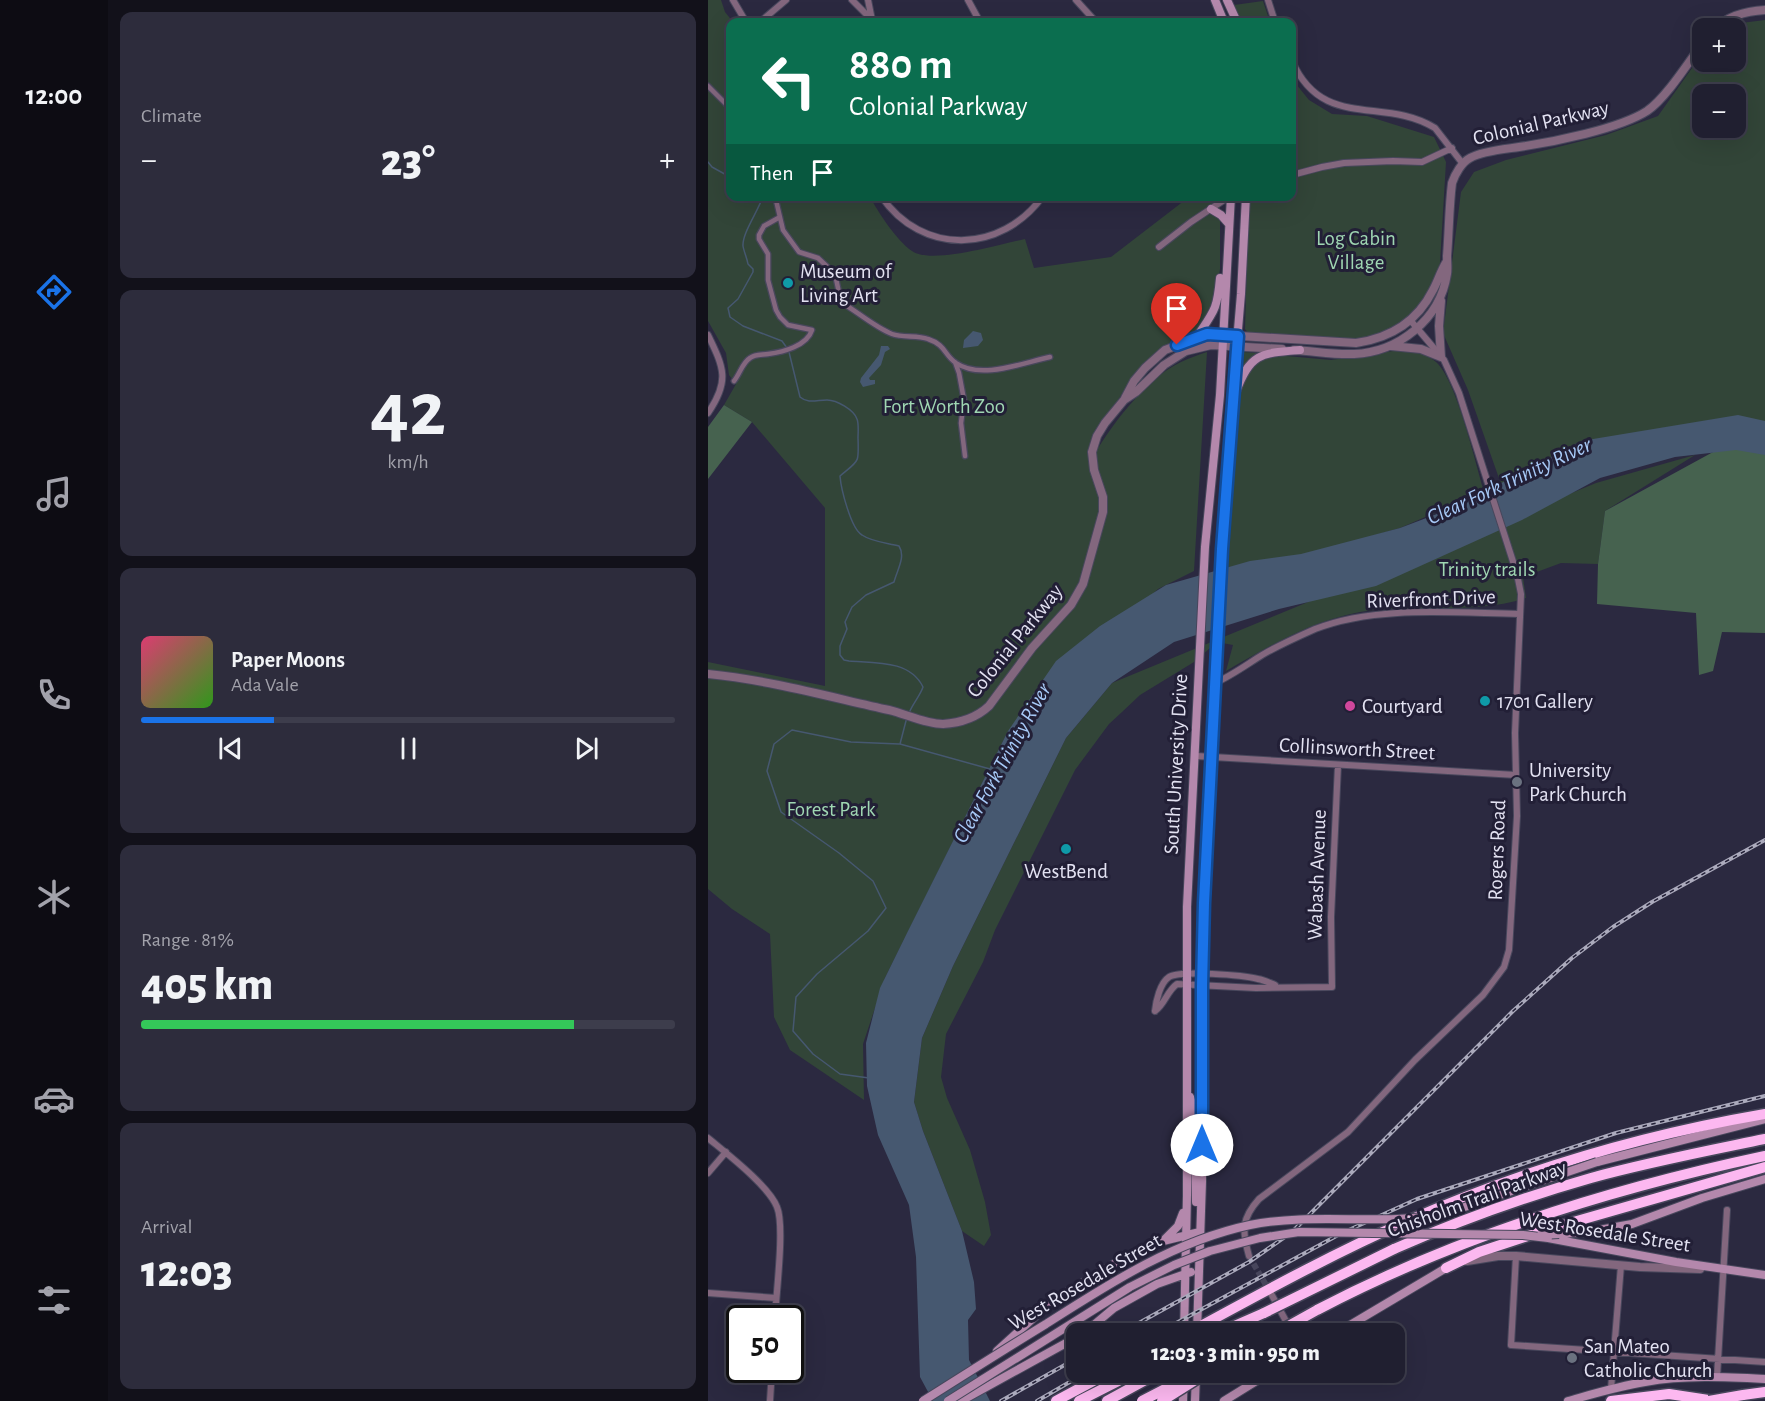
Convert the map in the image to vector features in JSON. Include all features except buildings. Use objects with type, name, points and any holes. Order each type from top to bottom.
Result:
[{"type":"highway","points":[[1208,1323],[1267,1287],[1406,1221],[1479,1192],[1627,1143],[1765,1114]]},
{"type":"highway","name":"Chisholm Trail Parkway","points":[[1241,1323],[1394,1249],[1494,1209],[1575,1183],[1644,1165],[1765,1139]]},
{"type":"highway","name":"Chisholm Trail Parkway","points":[[1294,1323],[1333,1302],[1456,1246],[1571,1205],[1660,1180],[1765,1156]]},
{"type":"highway","points":[[1446,1268],[1479,1252],[1566,1224],[1765,1167]]},
{"type":"highway","points":[[1248,1323],[1264,1313]]},
{"type":"highway","points":[[1056,1401],[1090,1383]]},
{"type":"highway","points":[[1079,1401],[1114,1383]]},
{"type":"highway","points":[[1107,1401],[1141,1383]]},
{"type":"highway","points":[[1142,1401],[1176,1383]]},
{"type":"highway","points":[[1162,1401],[1191,1383]]},
{"type":"highway","points":[[1709,1401],[1765,1392]]},
{"type":"highway","points":[[1611,1401],[1669,1394],[1715,1401]]},
{"type":"main road","points":[[1215,0],[1222,18]]},
{"type":"main road","points":[[1227,0],[1235,18]]},
{"type":"main road","name":"South University Drive","points":[[1185,1323],[1187,907],[1196,756],[1199,654],[1220,395],[1230,201]]},
{"type":"main road","name":"South University Drive","points":[[1197,1323],[1202,1145],[1202,974],[1222,549],[1238,336],[1245,201]]},
{"type":"main road","points":[[1211,209],[1229,224]]},
{"type":"main road","points":[[1196,338],[1215,311],[1221,269],[1228,243]]},
{"type":"main road","points":[[1232,400],[1242,374],[1253,361],[1269,353],[1300,350]]},
{"type":"main road","points":[[1199,654],[1202,675],[1207,683],[1215,683]]},
{"type":"main road","points":[[1187,1092],[1192,1101],[1194,1139],[1197,1145],[1202,1145]]},
{"type":"main road","name":"West Rosedale Street","points":[[923,1401],[1110,1284],[1160,1256],[1230,1230],[1310,1218],[1418,1218],[1444,1214],[1597,1162],[1765,1119]]},
{"type":"main road","points":[[1186,1145],[1195,1156],[1196,1202],[1201,1207]]},
{"type":"main road","points":[[1522,1235],[1588,1232],[1632,1224],[1701,1198],[1765,1179]]},
{"type":"main road","points":[[1163,1241],[1178,1227],[1187,1195]]},
{"type":"main road","points":[[988,1360],[1051,1302],[1124,1258],[1163,1241],[1200,1232]]},
{"type":"main road","name":"West Rosedale Street","points":[[948,1401],[1130,1287],[1174,1265],[1210,1251],[1260,1238],[1299,1232],[1522,1235],[1765,1275]]},
{"type":"main road","points":[[1354,1323],[1446,1268]]},
{"type":"main road","points":[[1097,1323],[1114,1308],[1157,1284],[1199,1269]]},
{"type":"main road","points":[[961,1401],[1066,1343]]},
{"type":"main road","points":[[1568,1401],[1647,1382],[1717,1377],[1765,1379]]},
{"type":"main road","points":[[1183,1401],[1184,1383]]},
{"type":"main road","points":[[1195,1401],[1196,1383]]},
{"type":"main road","points":[[1224,1401],[1253,1383]]},
{"type":"street","points":[[733,0],[744,18]]},
{"type":"street","points":[[765,18],[786,0]]},
{"type":"street","points":[[852,0],[869,18]]},
{"type":"street","points":[[868,0],[871,18]]},
{"type":"street","points":[[968,0],[978,18]]},
{"type":"street","points":[[1076,0],[1092,18]]},
{"type":"street","points":[[1268,0],[1274,18]]},
{"type":"street","points":[[1732,18],[1765,10]]},
{"type":"street","name":"Colonial Parkway","points":[[1463,164],[1473,156],[1552,142],[1620,123],[1641,114],[1661,97],[1692,57]]},
{"type":"street","points":[[1296,68],[1304,83],[1317,95],[1334,105],[1413,118],[1435,128],[1463,164],[1452,183],[1447,277],[1442,293],[1438,326],[1441,357],[1421,349],[1389,346]]},
{"type":"street","points":[[708,86],[726,104]]},
{"type":"street","points":[[1296,174],[1344,163],[1422,162],[1452,148]]},
{"type":"street","points":[[776,201],[783,230],[799,252],[818,258],[835,274],[841,302],[892,334],[928,339],[943,346],[959,373],[964,400],[961,423],[965,456]]},
{"type":"street","points":[[885,201],[900,218],[921,232],[951,240],[984,237],[1012,225],[1039,201]]},
{"type":"street","points":[[1159,247],[1223,201]]},
{"type":"street","points":[[734,381],[747,359],[795,347],[809,336],[812,330],[788,325],[780,317],[768,280],[768,254],[759,239],[760,230],[780,217]]},
{"type":"street","name":"Colonial Parkway","points":[[1125,400],[1129,387],[1165,350],[1207,334],[1356,343],[1372,341],[1388,335],[1410,321],[1426,304],[1447,261]]},
{"type":"street","points":[[1418,330],[1442,293]]},
{"type":"street","name":"Rogers Road","points":[[1249,1256],[1244,1237],[1247,1212],[1259,1199],[1348,1132],[1415,1060],[1483,995],[1500,975],[1509,950],[1517,816],[1515,733],[1521,594],[1517,574],[1484,477],[1459,393],[1441,357],[1410,321]]},
{"type":"street","name":"Colonial Parkway","points":[[708,674],[775,685],[943,724],[960,722],[981,713],[989,706],[1032,648],[1071,605],[1083,584],[1103,512],[1103,497],[1092,461],[1094,443],[1105,423],[1125,400],[1164,365],[1181,354],[1206,345],[1353,354],[1389,346],[1418,330]]},
{"type":"street","points":[[708,335],[720,359],[723,381],[719,397],[708,413]]},
{"type":"street","points":[[954,362],[974,371],[1050,357]]},
{"type":"street","name":"Riverfront Drive","points":[[1215,683],[1304,634],[1356,618],[1397,614],[1519,614]]},
{"type":"street","name":"Collinsworth Street","points":[[1196,756],[1516,775]]},
{"type":"street","name":"Wabash Avenue","points":[[1279,987],[1332,987],[1331,917],[1338,765]]},
{"type":"street","points":[[1185,973],[1256,978],[1279,987],[1177,984],[1161,1007],[1155,1011],[1166,979],[1173,975],[1185,973]]},
{"type":"street","points":[[708,1138],[770,1194],[778,1208],[776,1305]]},
{"type":"street","points":[[708,1173],[726,1152]]},
{"type":"street","points":[[1717,1377],[1727,1210]]},
{"type":"street","points":[[1446,1268],[1484,1257],[1516,1256],[1621,1265],[1724,1270]]},
{"type":"street","points":[[1516,1256],[1511,1345],[1765,1362]]},
{"type":"street","points":[[1611,1389],[1621,1265]]},
{"type":"street","points":[[1267,1287],[1287,1323]]},
{"type":"street","points":[[708,1293],[776,1298]]},
{"type":"street","points":[[770,1401],[771,1383]]},
{"type":"green space","points":[[708,0],[721,0],[730,18],[726,18],[726,201],[872,201],[894,233],[912,251],[922,255],[950,255],[1025,239],[1034,268],[1111,257],[1184,201],[1220,201],[1220,269],[1214,305],[1198,329],[1163,348],[1140,367],[1091,440],[1090,462],[1117,420],[1142,392],[1181,362],[1207,352],[1194,571],[1158,589],[1008,731],[885,978],[863,1044],[864,1100],[790,1050],[774,1017],[770,934],[732,909],[708,889],[708,662],[825,686],[825,508],[752,422],[724,405],[736,384],[729,375],[726,353],[708,321]]},
{"type":"green space","points":[[1263,1],[1269,18],[1240,18],[1234,5]]},
{"type":"green space","points":[[1765,20],[1765,421],[1581,441],[1501,484],[1468,390],[1443,333],[1461,192],[1474,172],[1506,160],[1606,135],[1658,116],[1692,68],[1692,72],[1746,72],[1746,22]]},
{"type":"green space","name":"Log Cabin Village","points":[[1296,84],[1309,100],[1332,114],[1367,116],[1434,137],[1446,162],[1440,263],[1428,296],[1410,318],[1382,333],[1363,339],[1325,339],[1248,333],[1245,329],[1249,201],[1296,201]]},
{"type":"green space","points":[[1407,349],[1430,357],[1443,371],[1451,385],[1483,488],[1455,504],[1400,528],[1302,556],[1225,568],[1244,352],[1331,360]]},
{"type":"green space","points":[[724,405],[752,422],[708,479],[708,427]]},
{"type":"green space","points":[[1735,440],[1765,449],[1765,633],[1722,632],[1713,671],[1699,675],[1696,613],[1597,604],[1598,564],[1605,511]]},
{"type":"green space","name":"Trinity trails","points":[[1695,455],[1605,511],[1598,564],[1561,563],[1523,577],[1526,598],[1470,608],[1393,609],[1354,613],[1334,618],[1297,633],[1226,671],[1233,645],[1217,642],[1194,662],[1140,695],[1109,724],[1075,770],[946,1034],[941,1077],[947,1098],[970,1150],[985,1202],[991,1235],[984,1246],[962,1231],[914,1102],[922,1038],[953,966],[1066,738],[1112,683],[1596,483]]},
{"type":"water","points":[[973,331],[981,333],[983,340],[978,346],[963,348],[964,340]]},
{"type":"water","points":[[881,346],[888,346],[890,349],[885,352],[881,365],[869,378],[875,380],[875,384],[863,387],[860,382],[861,378],[879,355]]},
{"type":"water","name":"Clear Fork Trinity River","points":[[1738,415],[1765,421],[1765,455],[1736,450],[1675,457],[1600,478],[1522,520],[1376,586],[1279,609],[1174,642],[1112,683],[1066,738],[953,966],[922,1038],[914,1102],[962,1231],[974,1282],[976,1309],[968,1320],[969,1360],[990,1401],[933,1401],[920,1377],[916,1257],[909,1205],[878,1135],[867,1086],[866,1043],[880,988],[907,933],[1008,731],[1056,661],[1100,626],[1166,585],[1250,561],[1301,554],[1400,528],[1458,506],[1581,441]]},
{"type":"waterway","points":[[708,162],[726,175]]},
{"type":"waterway","points":[[761,201],[743,241],[748,264],[753,272],[738,299],[728,308],[730,317],[743,326],[782,341],[787,348]]},
{"type":"waterway","points":[[789,352],[800,397],[809,401],[835,402],[849,409],[857,419],[858,457],[854,464],[840,476],[844,499],[854,525],[866,537],[899,546],[902,555],[894,582],[866,595],[852,607],[845,622],[847,629],[840,646],[840,655],[844,660],[880,663],[901,667],[910,672],[923,687],[909,713]]},
{"type":"waterway","name":"Clear Fork Trinity River","points":[[907,717],[900,744],[990,769]]},
{"type":"waterway","points":[[869,1078],[840,1074],[813,1054],[793,1031],[796,997],[817,974],[868,931],[886,908],[873,881],[839,853],[781,812],[767,771],[774,744],[792,730],[851,742],[899,744]]},
{"type":"tunnel","points":[[1249,1256],[1266,1285]]},
{"type":"railway","points":[[1139,1323],[1249,1262],[1292,1232],[1513,1011],[1572,958],[1613,927],[1652,902],[1765,840]]},
{"type":"railway","points":[[1176,1323],[1340,1234],[1417,1199],[1616,1133],[1765,1096]]},
{"type":"railway","points":[[1001,1401],[1066,1364]]},
{"type":"railway","points":[[1037,1401],[1068,1383]]},
{"type":"place","name":"Museum of Living Art","points":[[788,283]]},
{"type":"place","name":"1701 Gallery","points":[[1485,701]]},
{"type":"place","name":"Courtyard","points":[[1350,706]]},
{"type":"place","name":"University Park Church","points":[[1517,782]]},
{"type":"place","name":"WestBend","points":[[1066,849]]},
{"type":"place","name":"San Mateo Catholic Church","points":[[1572,1358]]},
{"type":"route","points":[[1177,345],[1207,334],[1238,336],[1222,549],[1204,903],[1202,1145]]},
{"type":"park label","name":"Fort Worth Zoo","points":[[944,406]]},
{"type":"park label","name":"Forest Park","points":[[831,809]]}]
